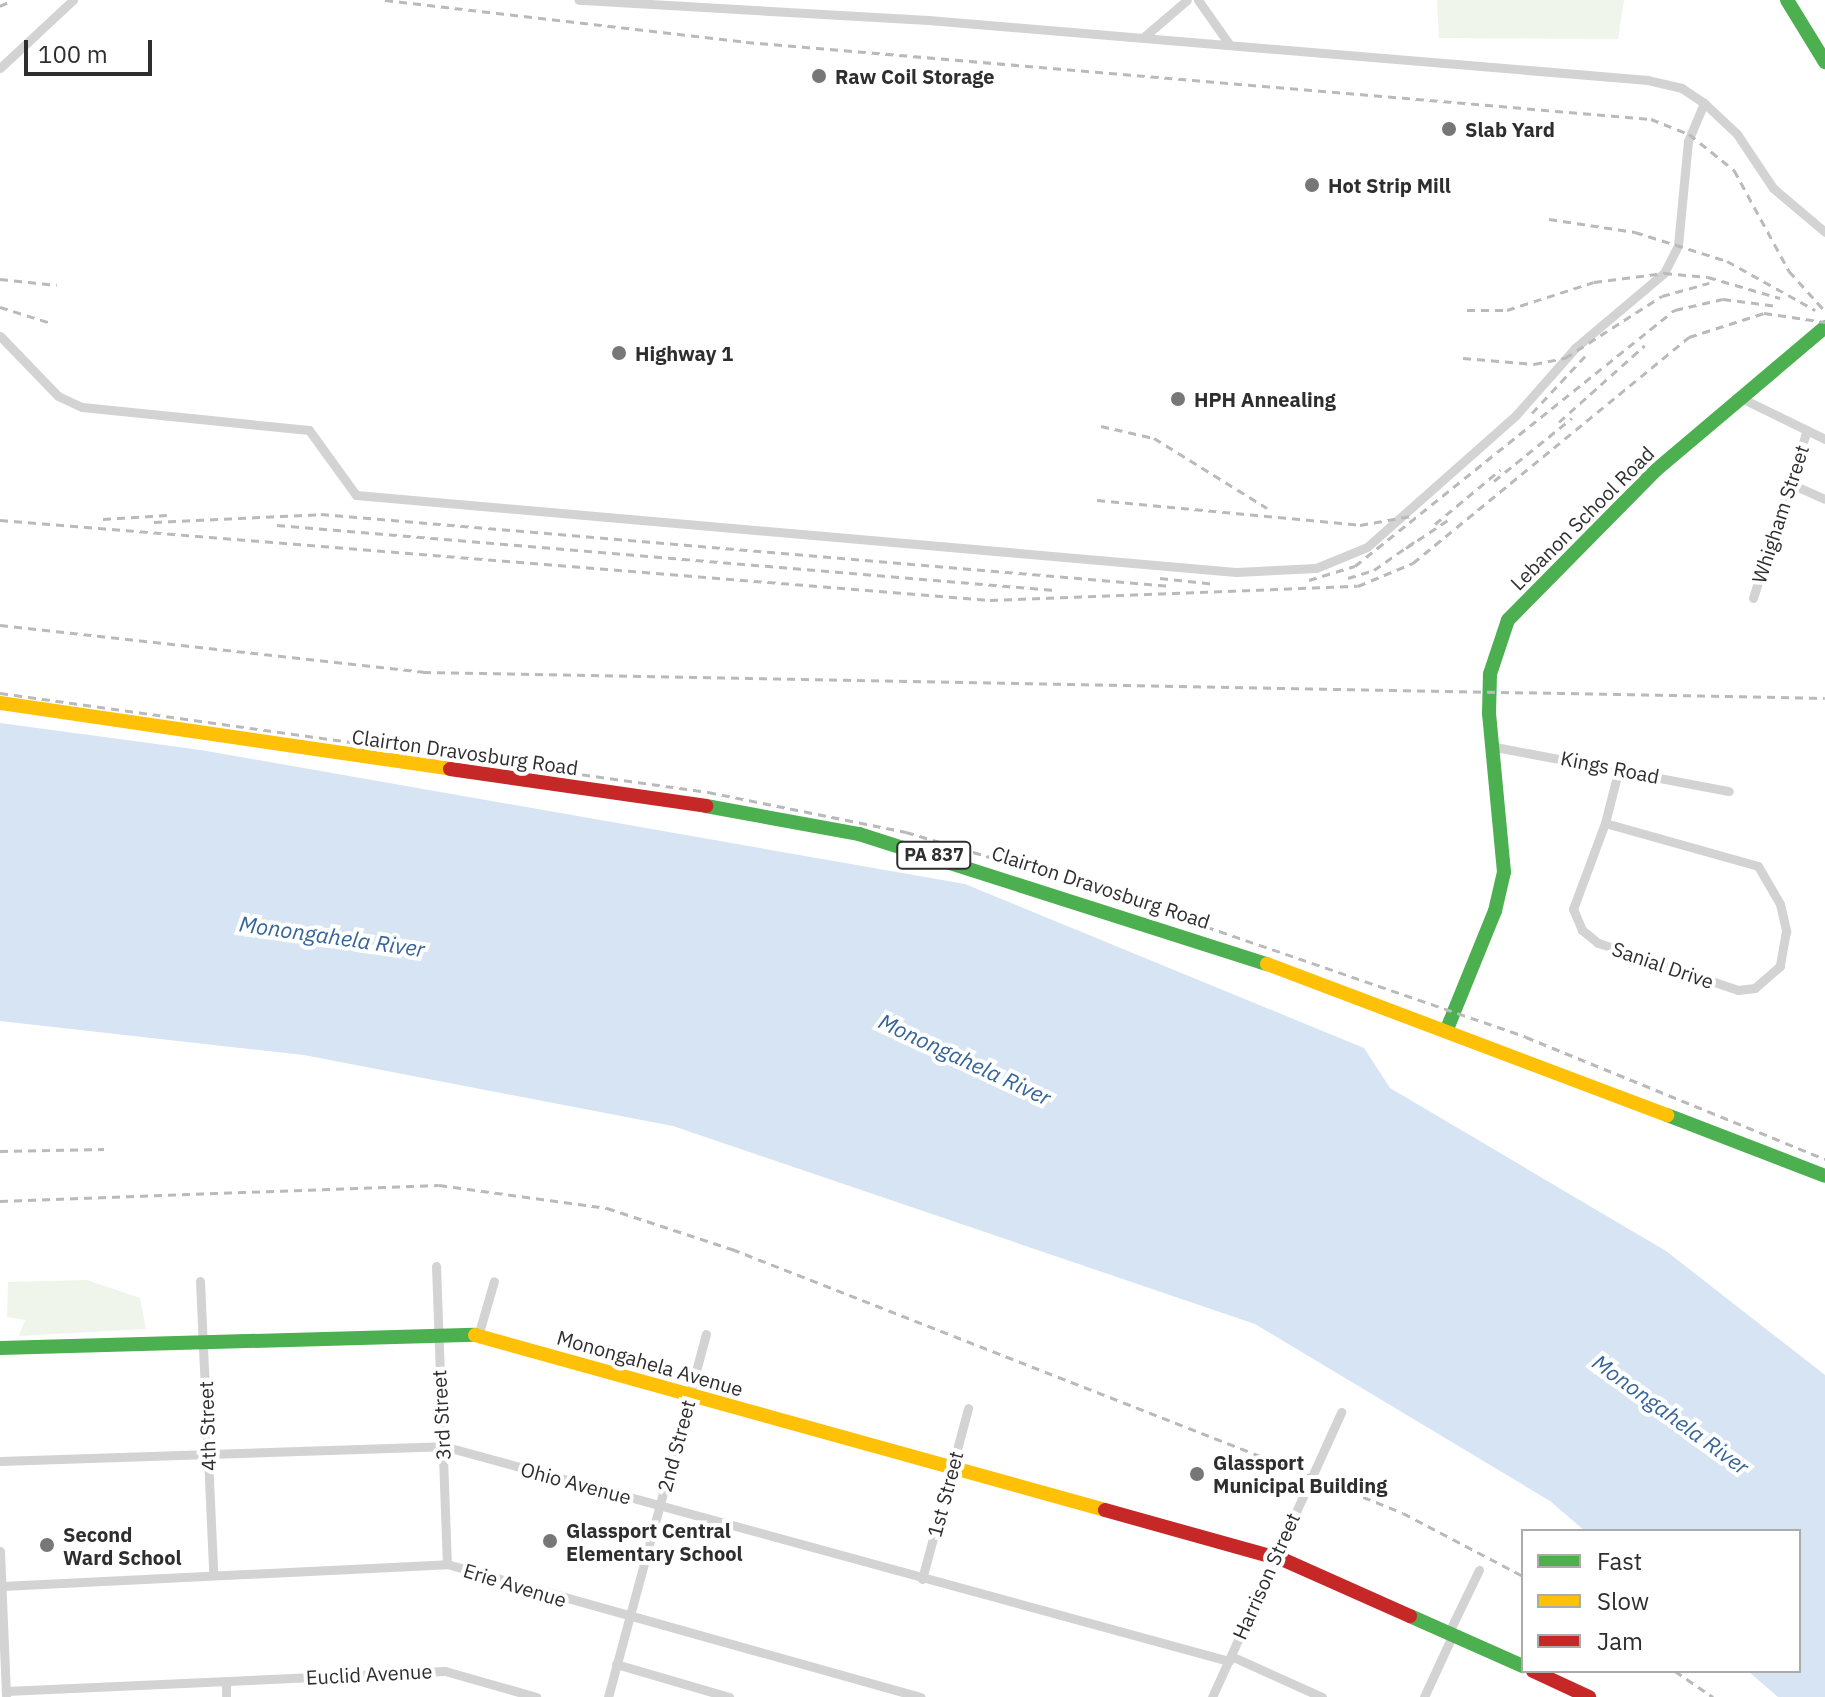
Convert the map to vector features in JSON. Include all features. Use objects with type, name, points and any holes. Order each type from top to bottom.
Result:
[{"type":"main road","points":[[1787,0],[1825,62]]},
{"type":"main road","name":"Lebanon School Road","points":[[1447,1029],[1495,911],[1504,872],[1490,746],[1490,674],[1508,620],[1553,570],[1739,397],[1825,327]]},
{"type":"main road","name":"Clairton Dravosburg Road","points":[[0,703],[707,806],[859,834],[1075,898],[1447,1029],[1825,1176]]},
{"type":"main road","name":"Monongahela Avenue","points":[[0,1348],[438,1328],[478,1336],[1274,1557],[1521,1665]]},
{"type":"main road","points":[[1537,1673],[1589,1697]]},
{"type":"street","points":[[0,68],[73,0]]},
{"type":"street","points":[[579,0],[1143,37],[1561,78],[1648,80],[1682,88],[1704,103],[1803,216],[1825,232]]},
{"type":"street","points":[[1143,37],[1187,0]]},
{"type":"street","points":[[1198,0],[1229,44]]},
{"type":"street","points":[[0,336],[58,396],[82,407],[309,430],[356,495],[1236,572],[1316,568],[1367,547],[1516,415],[1575,348],[1664,273],[1678,245],[1688,141],[1704,103]]},
{"type":"street","points":[[1803,216],[1825,223]]},
{"type":"street","points":[[1739,397],[1825,439]]},
{"type":"street","name":"Whigham Street","points":[[1753,598],[1807,430]]},
{"type":"street","points":[[1789,483],[1825,499]]},
{"type":"street","name":"Kings Road","points":[[1490,746],[1729,791]]},
{"type":"street","name":"Sanial Drive","points":[[1605,823],[1758,866],[1780,904],[1786,931],[1780,966],[1771,977],[1755,988],[1721,986],[1598,943],[1582,930],[1573,909],[1605,823],[1619,768]]},
{"type":"street","name":"3rd Street","points":[[436,1266],[447,1564]]},
{"type":"street","name":"4th Street","points":[[200,1281],[213,1572]]},
{"type":"street","points":[[478,1336],[494,1281]]},
{"type":"street","name":"2nd Street","points":[[608,1697],[706,1334]]},
{"type":"street","name":"1st Street","points":[[922,1579],[968,1408]]},
{"type":"street","name":"Harrison Street","points":[[1212,1697],[1341,1412]]},
{"type":"street","name":"Ohio Avenue","points":[[0,1461],[443,1446],[922,1579],[1230,1659],[1322,1697]]},
{"type":"street","points":[[0,1551],[2,1665],[6,1694]]},
{"type":"street","name":"Erie Avenue","points":[[2,1586],[213,1572],[447,1564],[890,1693],[921,1697]]},
{"type":"street","points":[[1424,1697],[1479,1570]]},
{"type":"street","points":[[616,1664],[729,1697]]},
{"type":"street","name":"Euclid Avenue","points":[[6,1694],[445,1671],[536,1697]]},
{"type":"street","points":[[226,1681],[226,1697]]},
{"type":"shaded area","points":[[1437,0],[1624,0],[1618,39],[1439,38]]},
{"type":"shaded area","points":[[87,1280],[140,1298],[146,1329],[19,1336],[25,1320],[7,1317],[8,1282]]},
{"type":"water","name":"Monongahela River","points":[[0,723],[201,750],[965,884],[1364,1048],[1390,1088],[1666,1251],[1825,1375],[1825,1697],[1778,1697],[1750,1673],[1801,1673],[1801,1529],[1583,1529],[1550,1501],[1255,1324],[673,1126],[304,1055],[0,1021]]},
{"type":"railway","points":[[0,6],[13,0]]},
{"type":"railway","points":[[385,0],[746,42],[1651,119],[1689,134],[1734,170],[1789,271],[1825,311]]},
{"type":"railway","points":[[1549,219],[1635,232],[1727,261],[1815,310]]},
{"type":"railway","points":[[1467,310],[1507,310],[1594,282],[1664,273],[1708,277],[1780,298]]},
{"type":"railway","points":[[0,279],[57,285]]},
{"type":"railway","points":[[1463,358],[1534,364],[1565,358],[1662,296],[1709,283]]},
{"type":"railway","points":[[1309,580],[1355,566],[1675,310],[1723,299],[1778,306]]},
{"type":"railway","points":[[0,307],[51,323]]},
{"type":"railway","points":[[0,520],[990,600],[1358,586],[1413,563],[1689,337],[1764,313],[1825,322]]},
{"type":"railway","points":[[1559,422],[1645,345]]},
{"type":"railway","points":[[1532,413],[1587,354]]},
{"type":"railway","points":[[1494,481],[1572,418]]},
{"type":"railway","points":[[1101,426],[1154,438],[1267,508]]},
{"type":"railway","points":[[1435,524],[1500,470]]},
{"type":"railway","points":[[1097,500],[1360,525],[1411,516]]},
{"type":"railway","points":[[154,522],[321,514],[1171,586]]},
{"type":"railway","points":[[103,519],[167,515]]},
{"type":"railway","points":[[1406,548],[1448,520]]},
{"type":"railway","points":[[277,525],[1054,590]]},
{"type":"railway","points":[[1348,578],[1374,570],[1414,542]]},
{"type":"railway","points":[[1160,578],[1216,584]]},
{"type":"railway","points":[[0,625],[423,672],[1825,698]]},
{"type":"railway","points":[[0,693],[708,792],[906,832],[1100,890],[1526,1037],[1825,1159]]},
{"type":"railway","points":[[0,1151],[104,1149]]},
{"type":"railway","points":[[0,1201],[439,1185],[607,1208],[732,1249],[1311,1476],[1403,1513],[1521,1575]]},
{"type":"railway","points":[[1678,1673],[1713,1697]]},
{"type":"traffic: fast","points":[[1787,0],[1825,62]]},
{"type":"traffic: fast","points":[[1447,1029],[1495,911],[1504,872],[1489,714],[1490,674],[1508,620],[1656,470],[1825,327]]},
{"type":"traffic: fast","points":[[706,806],[859,834],[1267,964]]},
{"type":"traffic: fast","points":[[1667,1115],[1825,1176]]},
{"type":"traffic: fast","points":[[0,1348],[475,1335]]},
{"type":"traffic: fast","points":[[1410,1616],[1521,1665]]},
{"type":"traffic: slow","points":[[0,703],[450,769]]},
{"type":"traffic: slow","points":[[1267,964],[1667,1115]]},
{"type":"traffic: slow","points":[[475,1335],[1105,1510]]},
{"type":"traffic: jam","points":[[450,769],[706,806]]},
{"type":"traffic: jam","points":[[1105,1510],[1284,1560],[1410,1616]]},
{"type":"traffic: jam","points":[[1537,1673],[1589,1697]]},
{"type":"place","name":"Raw Coil Storage","points":[[819,76]]},
{"type":"place","name":"Slab Yard","points":[[1449,129]]},
{"type":"place","name":"Hot Strip Mill","points":[[1312,185]]},
{"type":"place","name":"Highway 1","points":[[619,353]]},
{"type":"place","name":"HPH Annealing","points":[[1178,399]]},
{"type":"place","name":"Glassport Municipal Building","points":[[1197,1474]]},
{"type":"place","name":"Glassport Central Elementary School","points":[[550,1541]]},
{"type":"place","name":"Second Ward School","points":[[47,1545]]}]
